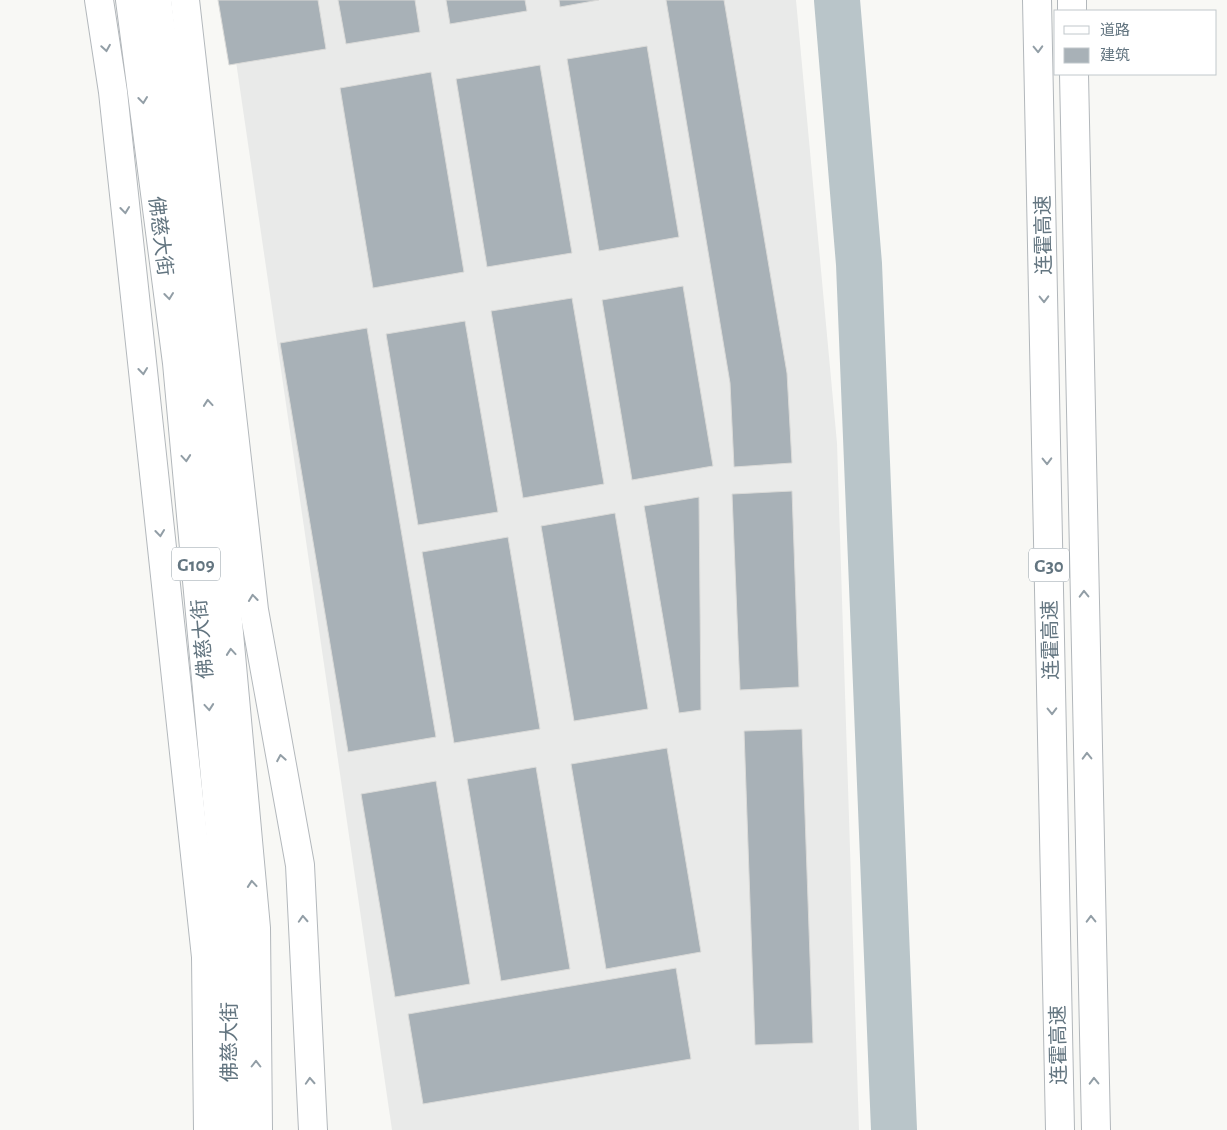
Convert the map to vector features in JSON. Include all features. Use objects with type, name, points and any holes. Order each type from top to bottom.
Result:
[{"type":"main road","points":[[99,0],[114,102],[206,957],[208,1130]]},
{"type":"main road","name":"佛慈大街","points":[[130,0],[177,363],[228,919],[231,1130]]},
{"type":"main road","name":"佛慈大街","points":[[157,0],[204,360],[256,928],[258,1130]]},
{"type":"main road","points":[[185,0],[254,610],[300,865],[312,1130]]},
{"type":"main road","name":"连霍高速","points":[[1037,0],[1060,1130]]},
{"type":"main road","name":"连霍高速","points":[[1074,75],[1096,1130]]},
{"type":"shaded area","points":[[227,0],[796,0],[837,443],[859,1130],[392,1130]]},
{"type":"building","points":[[218,0],[318,0],[326,49],[229,65]]},
{"type":"building","points":[[338,0],[415,0],[420,32],[346,44]]},
{"type":"building","points":[[446,0],[525,0],[527,11],[450,24]]},
{"type":"building","points":[[559,0],[599,0],[560,7]]},
{"type":"building","points":[[666,0],[724,0],[787,373],[792,463],[734,467],[730,383]]},
{"type":"building","points":[[647,46],[679,237],[599,251],[567,59]]},
{"type":"building","points":[[540,65],[572,253],[487,267],[456,79]]},
{"type":"building","points":[[431,72],[464,272],[373,288],[340,88]]},
{"type":"building","points":[[683,286],[713,466],[632,480],[602,300]]},
{"type":"building","points":[[572,298],[604,484],[523,498],[491,311]]},
{"type":"building","points":[[465,321],[498,512],[418,525],[386,334]]},
{"type":"building","points":[[367,328],[436,737],[348,752],[280,343]]},
{"type":"building","points":[[792,491],[799,687],[740,690],[732,494]]},
{"type":"building","points":[[699,497],[701,710],[679,713],[644,506]]},
{"type":"building","points":[[615,513],[648,709],[574,721],[541,526]]},
{"type":"building","points":[[508,537],[540,729],[454,743],[422,552]]},
{"type":"building","points":[[802,729],[813,1043],[755,1045],[744,731]]},
{"type":"building","points":[[667,748],[701,952],[606,969],[571,764]]},
{"type":"building","points":[[536,767],[570,969],[501,981],[467,779]]},
{"type":"building","points":[[436,781],[470,984],[395,997],[361,794]]},
{"type":"building","points":[[676,968],[691,1059],[423,1104],[408,1014]]},
{"type":"waterway","points":[[837,0],[859,264],[894,1130]]}]
